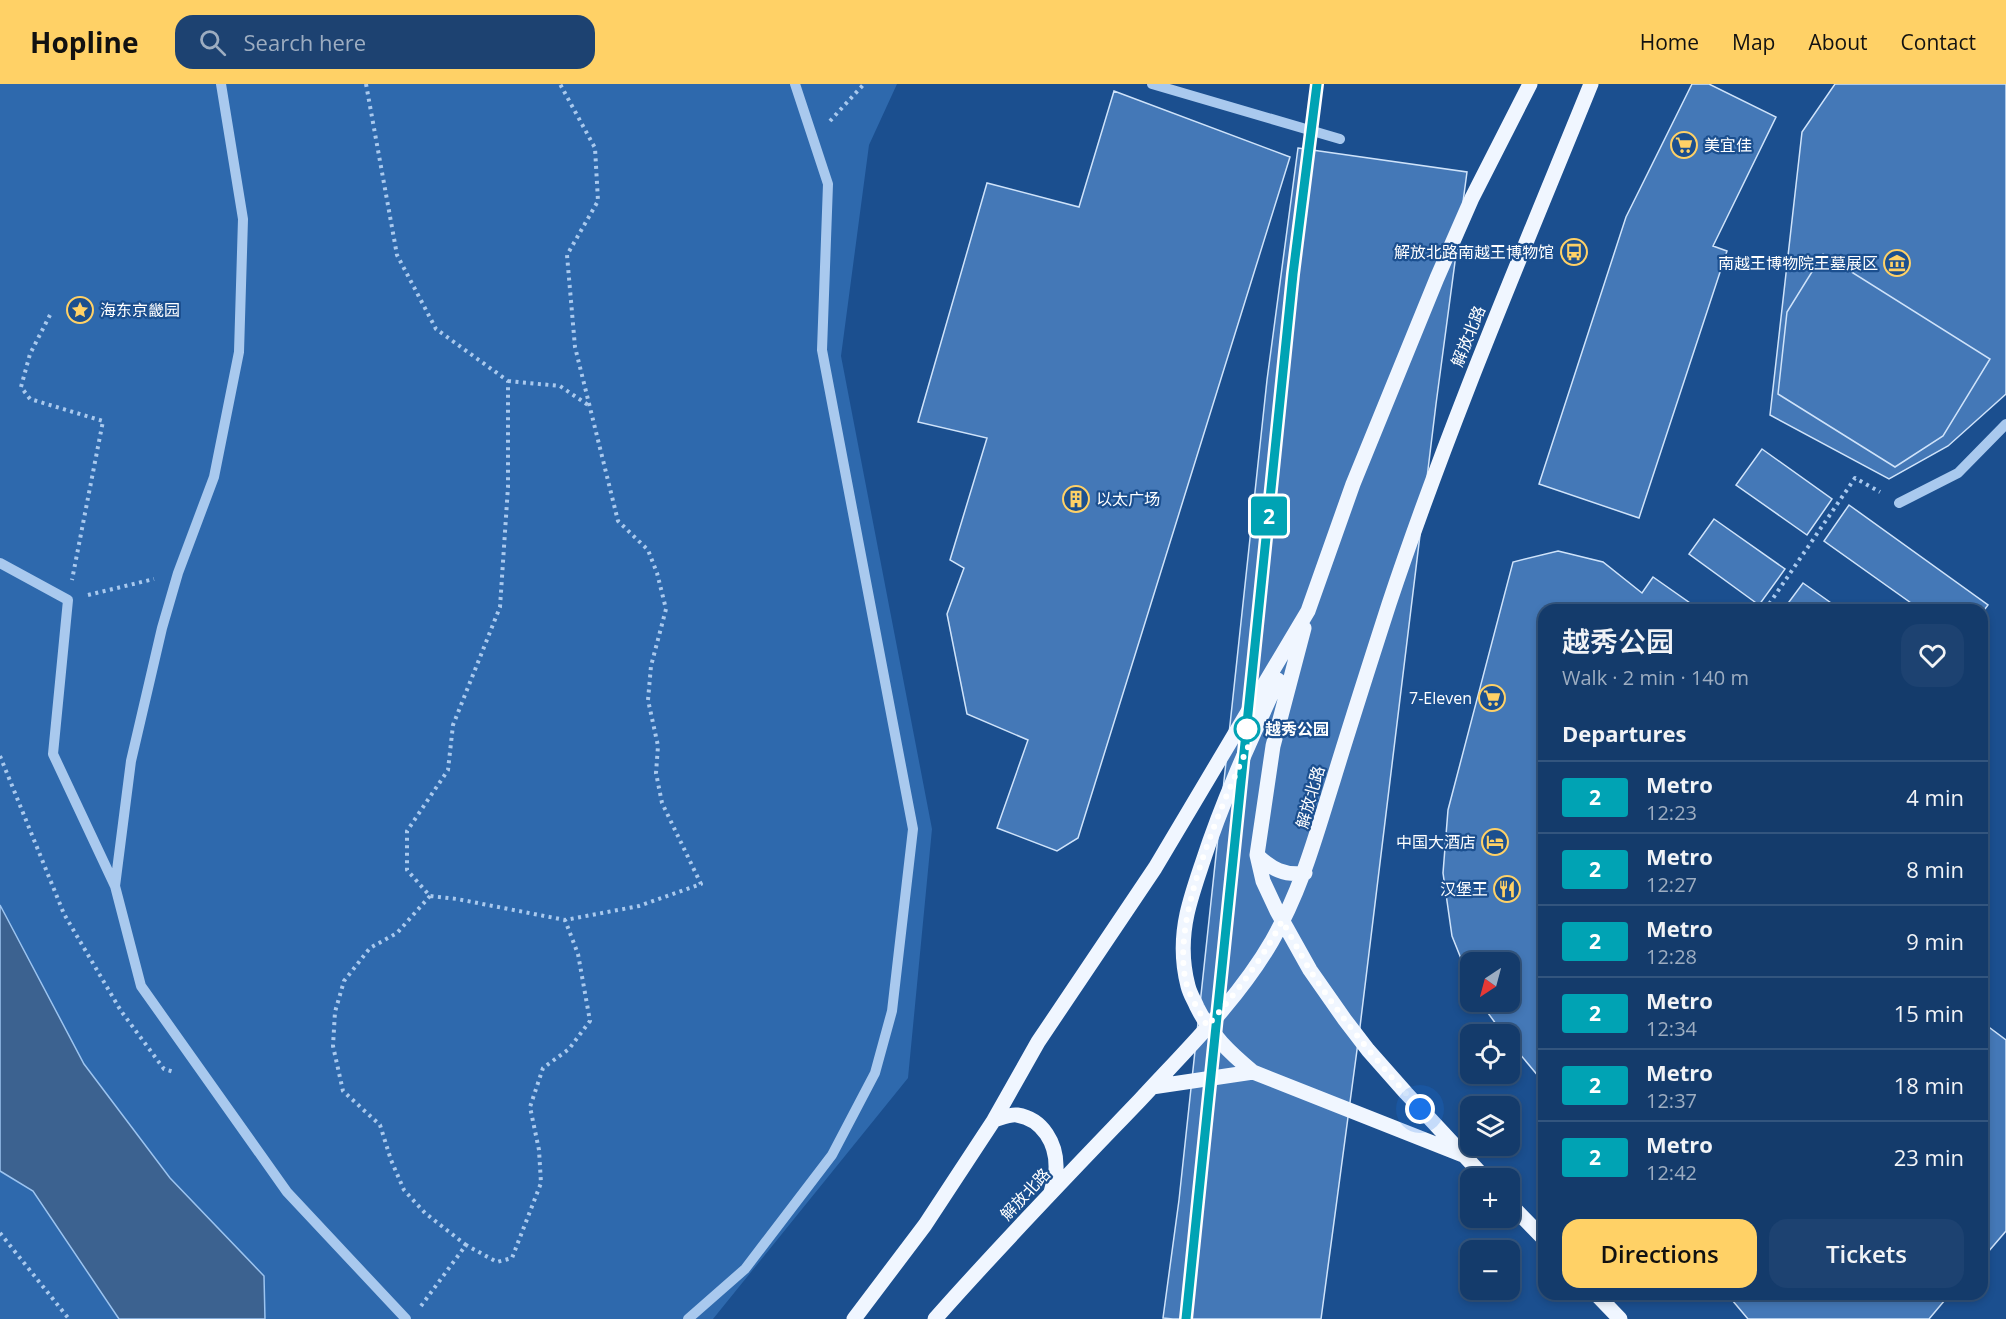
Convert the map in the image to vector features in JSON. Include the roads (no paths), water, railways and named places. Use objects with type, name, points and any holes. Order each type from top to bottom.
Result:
[{"type":"main road","points":[[1460,1154],[1253,1072],[1227,1050],[1207,1026],[1188,989],[1184,966],[1187,914],[1210,839],[1234,778],[1308,611],[1353,484],[1437,279],[1472,198],[1530,84]]},
{"type":"main road","name":"解放北路","points":[[934,1319],[1207,1026],[1241,988],[1271,944],[1305,873],[1390,602],[1462,399],[1591,84]]},
{"type":"main road","points":[[1308,611],[1274,746],[1257,855],[1263,881],[1282,921],[1310,970],[1362,1042],[1460,1152]]},
{"type":"main road","points":[[855,1319],[926,1225],[994,1120],[1038,1042],[1155,868],[1308,611]]},
{"type":"main road","points":[[1257,855],[1270,867],[1296,874],[1305,873]]},
{"type":"main road","points":[[1152,1086],[1253,1072]]},
{"type":"main road","points":[[994,1120],[1016,1114],[1032,1120],[1046,1131],[1054,1148],[1056,1169],[1051,1192]]},
{"type":"main road","points":[[1464,1156],[1475,1168]]},
{"type":"main road","points":[[1520,1214],[1538,1233]]},
{"type":"main road","points":[[1602,1300],[1620,1319]]},
{"type":"street","points":[[115,886],[131,761],[162,628],[178,573],[214,477],[239,352],[243,219],[221,84]]},
{"type":"street","points":[[688,1319],[745,1269],[832,1155],[875,1073],[892,1011],[913,828],[822,350],[828,184],[795,84]]},
{"type":"street","points":[[1152,84],[1341,139]]},
{"type":"street","points":[[1899,503],[1958,473],[2006,424]]},
{"type":"street","points":[[0,563],[68,600],[53,754],[115,886],[141,986],[287,1192],[406,1319]]},
{"type":"metro line","name":"2","points":[[1186,1319],[1293,274],[1317,84]]},
{"type":"place","name":"美宜佳","points":[[1684,145]]},
{"type":"place","name":"解放北路南越王博物馆","points":[[1574,252]]},
{"type":"place","name":"南越王博物院王墓展区","points":[[1897,263]]},
{"type":"place","name":"海东京畿园","points":[[80,310]]},
{"type":"place","name":"以太广场","points":[[1076,499]]},
{"type":"place","name":"7-Eleven","points":[[1492,698]]},
{"type":"place","name":"越秀公园","points":[[1247,729]]},
{"type":"place","name":"中国大酒店","points":[[1495,842]]},
{"type":"place","name":"汉堡王","points":[[1507,889]]}]
